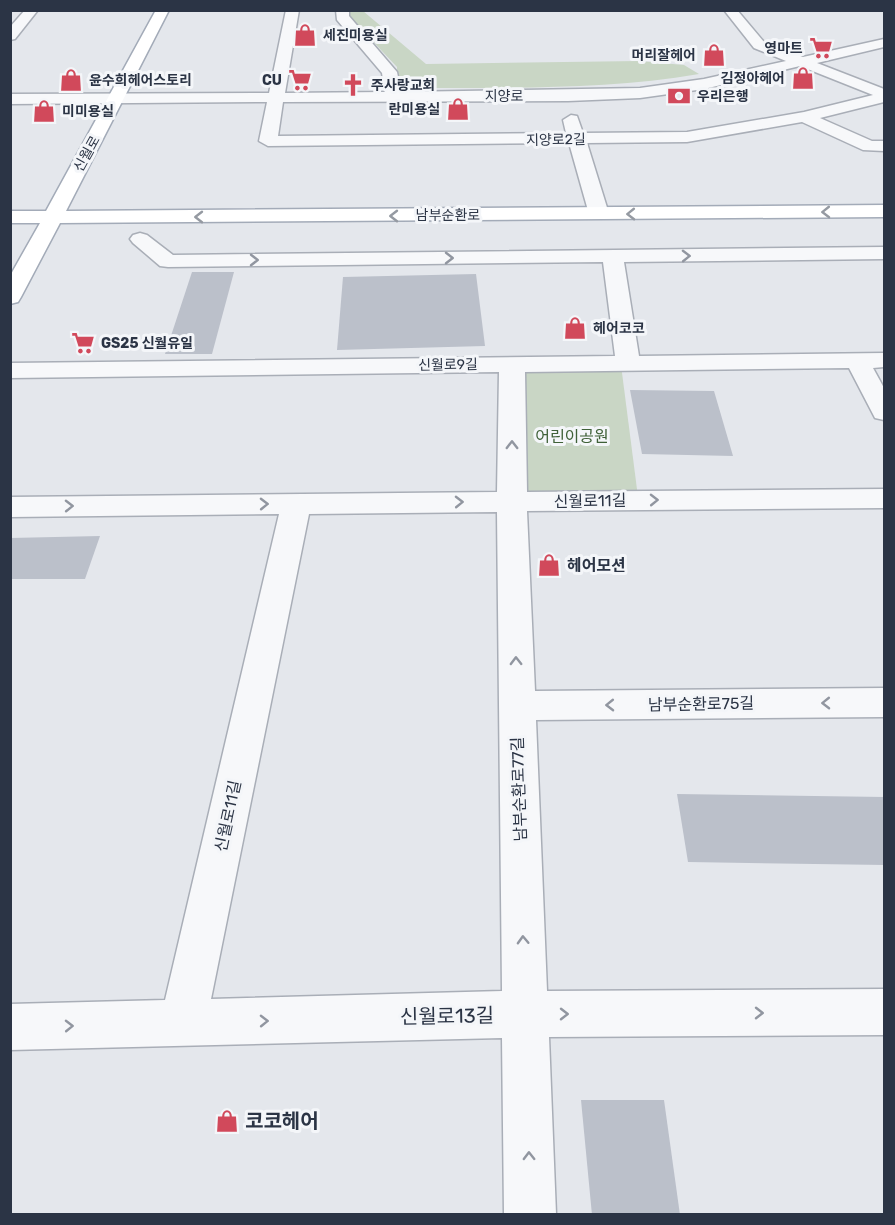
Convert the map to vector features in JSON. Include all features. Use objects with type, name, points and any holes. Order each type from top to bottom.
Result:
[{"type":"main road","name":"신월로","points":[[10,297],[30,240],[52,217],[119,98],[163,10]]},
{"type":"main road","name":"남부순환로","points":[[10,217],[885,211]]},
{"type":"main road","points":[[130,239],[176,238]]},
{"type":"main road","points":[[30,240],[64,239]]},
{"type":"street","points":[[10,36],[32,10]]},
{"type":"street","points":[[278,97],[293,10]]},
{"type":"street","points":[[343,10],[342,17],[389,72],[394,97]]},
{"type":"street","points":[[730,10],[759,45],[885,95]]},
{"type":"street","name":"지양로","points":[[10,99],[562,96],[640,93],[704,84],[885,42]]},
{"type":"street","name":"지양로2길","points":[[278,97],[268,141],[577,140],[687,137],[804,117],[885,95]]},
{"type":"street","points":[[562,96],[599,214]]},
{"type":"street","points":[[804,117],[869,146],[885,146]]},
{"type":"street","points":[[130,239],[168,261],[885,253]]},
{"type":"street","points":[[613,257],[628,363]]},
{"type":"street","points":[[857,360],[885,412]]},
{"type":"street","name":"신월로9길","points":[[10,371],[885,360]]},
{"type":"street","name":"남부순환로77길","points":[[512,364],[512,502],[530,1215]]},
{"type":"street","name":"신월로11길","points":[[10,507],[885,498]]},
{"type":"street","name":"신월로11길","points":[[183,1023],[296,504]]},
{"type":"street","name":"남부순환로75길","points":[[517,706],[885,702]]},
{"type":"street","name":"신월로13길","points":[[10,1027],[525,1014],[885,1012]]},
{"type":"green space","points":[[348,11],[363,11],[426,64],[639,61],[684,65],[699,74],[588,86],[402,88],[397,84],[397,67],[348,15]]},
{"type":"green space","name":"어린이공원","points":[[515,364],[621,365],[638,497],[516,499]]},
{"type":"building","points":[[192,272],[234,272],[212,354],[165,354]]},
{"type":"building","points":[[476,274],[485,346],[337,350],[343,277]]},
{"type":"building","points":[[630,390],[714,391],[733,456],[642,454]]},
{"type":"building","points":[[100,536],[85,579],[10,579],[10,538]]},
{"type":"building","points":[[677,794],[885,797],[885,865],[688,862]]},
{"type":"building","points":[[581,1100],[664,1100],[680,1215],[592,1215]]},
{"type":"place","name":"세진미용실","points":[[305,35]]},
{"type":"place","name":"영마트","points":[[821,48]]},
{"type":"place","name":"머리잘헤어","points":[[714,55]]},
{"type":"place","name":"김정아헤어","points":[[803,78]]},
{"type":"place","name":"윤수희헤어스토리","points":[[71,80]]},
{"type":"place","name":"CU","points":[[300,80]]},
{"type":"place","name":"주사랑교회","points":[[353,85]]},
{"type":"place","name":"우리은행","points":[[679,96]]},
{"type":"place","name":"란미용실","points":[[458,109]]},
{"type":"place","name":"미미용실","points":[[44,111]]},
{"type":"place","name":"헤어코코","points":[[575,328]]},
{"type":"place","name":"GS25 신월유일","points":[[83,343]]},
{"type":"place","name":"헤어모션","points":[[549,565]]},
{"type":"place","name":"코코헤어","points":[[227,1121]]}]
